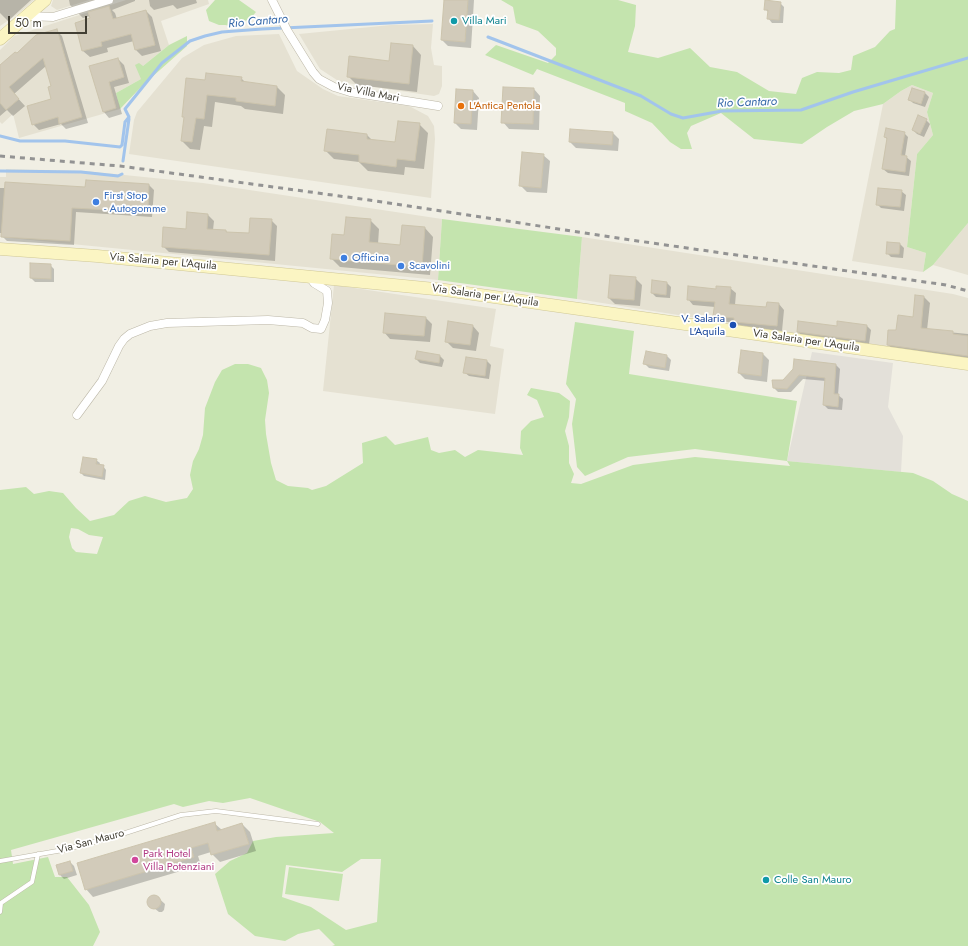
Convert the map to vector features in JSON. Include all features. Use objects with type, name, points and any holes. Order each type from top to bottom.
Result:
[{"type":"main road","points":[[2,36],[45,0]]},
{"type":"main road","name":"Via Salaria per L'Aquila","points":[[0,250],[97,256],[445,290],[968,364]]},
{"type":"street","points":[[27,16],[53,17],[109,0]]},
{"type":"street","name":"Via Villa Mari","points":[[272,0],[287,30],[319,79],[334,87],[350,92],[438,106]]},
{"type":"street","points":[[77,415],[102,381],[124,339],[130,334],[150,326],[167,323],[268,320],[302,323],[312,328],[321,329],[325,320],[328,303],[327,291],[314,283],[309,276]]},
{"type":"lane","name":"Via San Mauro","points":[[0,861],[63,850],[113,837],[181,815],[216,811],[318,824]]},
{"type":"lane","points":[[0,912],[2,903],[32,882],[38,854]]},
{"type":"shaded area","points":[[0,0],[34,0],[18,14],[0,26]]},
{"type":"shaded area","points":[[53,0],[89,0],[57,10],[51,6]]},
{"type":"shaded area","points":[[126,0],[208,0],[209,4],[161,21],[169,45],[143,66],[141,79],[116,93],[120,109],[19,138],[13,114],[2,124],[0,122],[0,50],[14,36]]},
{"type":"shaded area","points":[[433,24],[431,48],[434,65],[442,66],[442,86],[439,94],[434,96],[340,82],[320,69],[299,34],[391,25]]},
{"type":"shaded area","points":[[279,34],[297,71],[323,89],[338,96],[409,106],[428,116],[434,126],[435,139],[431,198],[129,154],[134,120],[137,112],[182,58],[204,45],[236,36]]},
{"type":"shaded area","points":[[912,85],[933,93],[927,112],[933,135],[917,154],[907,247],[926,253],[923,272],[852,261],[883,104]]},
{"type":"shaded area","points":[[6,169],[85,171],[203,183],[442,219],[438,280],[0,237],[0,177],[6,177]]},
{"type":"shaded area","points":[[968,223],[968,275],[933,265]]},
{"type":"shaded area","points":[[582,237],[953,294],[968,298],[968,358],[779,331],[577,299]]},
{"type":"shaded area","points":[[334,285],[496,309],[490,346],[504,349],[495,414],[323,391]]},
{"type":"shaded area","points":[[812,352],[893,363],[888,407],[903,436],[901,472],[787,461]]},
{"type":"green space","points":[[215,0],[239,0],[256,12],[249,20],[243,21],[236,27],[219,25],[209,21],[206,10]]},
{"type":"green space","points":[[501,0],[618,0],[636,5],[635,26],[628,52],[658,58],[690,48],[710,67],[737,72],[769,91],[796,94],[802,78],[817,72],[839,73],[851,70],[853,56],[875,47],[890,31],[895,29],[896,0],[968,0],[968,223],[933,265],[923,272],[926,253],[907,247],[917,154],[933,135],[927,112],[933,93],[912,85],[883,104],[854,111],[802,144],[754,139],[721,113],[691,126],[687,133],[692,149],[681,149],[670,142],[652,123],[625,111],[625,103],[537,69],[533,75],[485,55],[496,45],[548,63],[556,55],[556,48],[538,31],[516,23],[513,7]]},
{"type":"green space","points":[[187,36],[187,46],[143,85],[120,109],[116,93],[141,79],[135,65],[139,63],[143,66],[169,45]]},
{"type":"green space","points":[[442,219],[582,237],[577,299],[438,280]]},
{"type":"green space","points":[[575,322],[634,331],[629,374],[797,401],[787,461],[695,449],[628,457],[585,476],[577,467],[572,424],[576,399],[566,384]]},
{"type":"green space","points":[[235,364],[248,364],[261,368],[267,380],[269,393],[265,420],[271,463],[276,480],[288,486],[308,488],[312,490],[326,486],[363,463],[362,443],[386,436],[395,445],[428,437],[431,450],[439,453],[455,450],[465,457],[478,450],[523,455],[520,448],[521,431],[531,421],[544,417],[537,400],[527,395],[531,388],[559,393],[570,401],[569,417],[565,431],[569,446],[569,463],[574,474],[571,483],[581,484],[633,465],[695,457],[790,466],[787,461],[913,473],[933,481],[952,494],[968,501],[968,946],[332,946],[335,945],[319,929],[298,934],[285,941],[255,936],[228,914],[215,874],[230,861],[247,853],[253,841],[276,837],[334,833],[320,822],[250,798],[223,803],[209,801],[183,807],[174,804],[11,850],[13,864],[48,857],[55,877],[67,877],[89,905],[100,932],[93,946],[0,946],[0,490],[26,487],[34,494],[49,491],[63,493],[90,521],[114,515],[129,501],[145,496],[166,502],[187,498],[193,489],[190,475],[193,461],[199,449],[203,435],[205,408],[215,382],[222,370]],"holes":[[[71,528],[78,529],[89,535],[103,537],[97,554],[76,552],[72,548],[69,537]],[[361,859],[381,859],[377,922],[346,930],[311,907],[282,897],[286,865],[342,872]]]},
{"type":"green space","points":[[289,867],[343,874],[339,901],[285,894]]},
{"type":"building","name":"Villa Mari","points":[[444,0],[468,0],[465,42],[441,40]]},
{"type":"building","points":[[765,0],[781,2],[779,20],[767,19],[768,10],[764,10]]},
{"type":"building","points":[[109,6],[113,19],[146,10],[155,45],[135,50],[131,34],[101,42],[102,46],[82,51],[75,23],[90,18],[88,12]]},
{"type":"building","points":[[57,29],[82,117],[59,124],[58,117],[32,125],[27,106],[51,99],[48,87],[51,86],[43,58],[9,87],[19,99],[6,110],[0,103],[0,65],[15,52],[17,53],[36,35]]},
{"type":"building","points":[[391,43],[413,45],[409,84],[347,77],[349,56],[389,61]]},
{"type":"building","points":[[118,58],[124,77],[109,82],[116,108],[103,112],[89,66]]},
{"type":"building","points":[[206,73],[242,77],[241,81],[277,86],[275,106],[236,101],[236,98],[207,95],[204,119],[196,118],[192,142],[181,141],[186,78],[205,80]]},
{"type":"building","points":[[503,87],[534,88],[533,124],[501,123]]},
{"type":"building","points":[[912,88],[925,92],[921,104],[908,100]]},
{"type":"building","points":[[456,89],[473,90],[471,124],[454,123]]},
{"type":"building","points":[[918,115],[927,119],[920,134],[912,130]]},
{"type":"building","points":[[398,121],[420,123],[415,161],[397,159],[396,167],[359,162],[359,155],[324,151],[327,129],[367,134],[367,139],[395,142]]},
{"type":"building","points":[[886,128],[905,132],[901,155],[907,156],[905,172],[882,169],[887,138],[884,137]]},
{"type":"building","points":[[570,129],[613,132],[612,145],[569,142]]},
{"type":"building","points":[[522,152],[544,154],[541,188],[519,186]]},
{"type":"building","points":[[86,180],[149,184],[148,212],[72,208],[70,241],[1,237],[5,182],[85,187]]},
{"type":"building","points":[[878,188],[902,190],[900,207],[876,205]]},
{"type":"building","points":[[187,212],[208,214],[207,229],[226,230],[226,232],[249,233],[250,218],[272,219],[269,255],[162,247],[163,227],[186,229]]},
{"type":"building","points":[[346,217],[371,219],[369,242],[400,245],[402,225],[425,227],[422,267],[330,259],[332,234],[344,235]]},
{"type":"building","points":[[887,242],[900,243],[899,254],[886,254]]},
{"type":"building","points":[[30,263],[51,264],[51,279],[30,278]]},
{"type":"building","points":[[610,275],[636,277],[634,300],[608,298]]},
{"type":"building","points":[[652,280],[667,282],[666,295],[651,293]]},
{"type":"building","points":[[688,286],[716,289],[716,286],[731,287],[729,304],[766,307],[767,302],[779,303],[777,326],[734,322],[734,318],[713,316],[715,302],[687,300]]},
{"type":"building","points":[[915,295],[924,296],[921,328],[953,331],[953,334],[968,336],[968,356],[887,345],[888,330],[896,330],[898,315],[913,317]]},
{"type":"building","points":[[385,313],[426,317],[424,336],[383,333]]},
{"type":"building","points":[[448,321],[473,325],[470,345],[445,342]]},
{"type":"building","points":[[798,321],[837,326],[837,321],[867,325],[865,341],[797,332]]},
{"type":"building","points":[[741,350],[763,353],[761,376],[738,373]]},
{"type":"building","points":[[417,351],[440,355],[439,363],[415,359]]},
{"type":"building","points":[[646,351],[667,355],[665,368],[643,364]]},
{"type":"building","points":[[466,357],[487,360],[485,376],[463,373]]},
{"type":"building","points":[[794,359],[836,364],[834,394],[839,394],[838,407],[823,405],[825,378],[799,375],[787,389],[773,388],[772,380],[783,380],[793,369]]},
{"type":"building","points":[[83,457],[97,459],[96,464],[104,465],[102,477],[80,473]]},
{"type":"building","name":"Park Hotel Villa Potenziani","points":[[215,822],[217,831],[242,823],[249,844],[211,855],[208,843],[191,848],[194,857],[85,890],[77,863]]},
{"type":"building","points":[[70,861],[73,871],[59,875],[56,865]]},
{"type":"building","points":[[151,895],[157,895],[161,899],[161,905],[157,909],[151,909],[147,905],[147,899]]},
{"type":"waterway","name":"Rio Cantaro","points":[[0,136],[20,141],[65,141],[120,147],[122,145],[125,122],[129,117],[125,109],[162,63],[190,41],[205,36],[222,32],[262,29],[432,21]]},
{"type":"waterway","name":"Rio Cantaro","points":[[488,37],[641,96],[671,114],[683,118],[722,111],[801,110],[853,92],[968,58]]},
{"type":"waterway","name":"Rio Cantaro","points":[[123,161],[129,119]]},
{"type":"waterway","name":"Rio Cantaro","points":[[0,171],[81,172],[118,176],[122,174]]},
{"type":"railway","points":[[0,156],[120,166],[376,201],[631,240],[946,285],[968,291]]},
{"type":"place","name":"Villa Mari","points":[[454,21]]},
{"type":"place","name":"L'Antica Pentola","points":[[461,106]]},
{"type":"place","name":"First Stop - Autogomme","points":[[96,202]]},
{"type":"place","name":"Officina","points":[[344,258]]},
{"type":"place","name":"Scavolini","points":[[401,266]]},
{"type":"place","name":"V. Salaria L'Aquila","points":[[733,325]]},
{"type":"place","name":"Park Hotel Villa Potenziani","points":[[135,860]]},
{"type":"place","name":"Colle San Mauro","points":[[766,880]]}]
